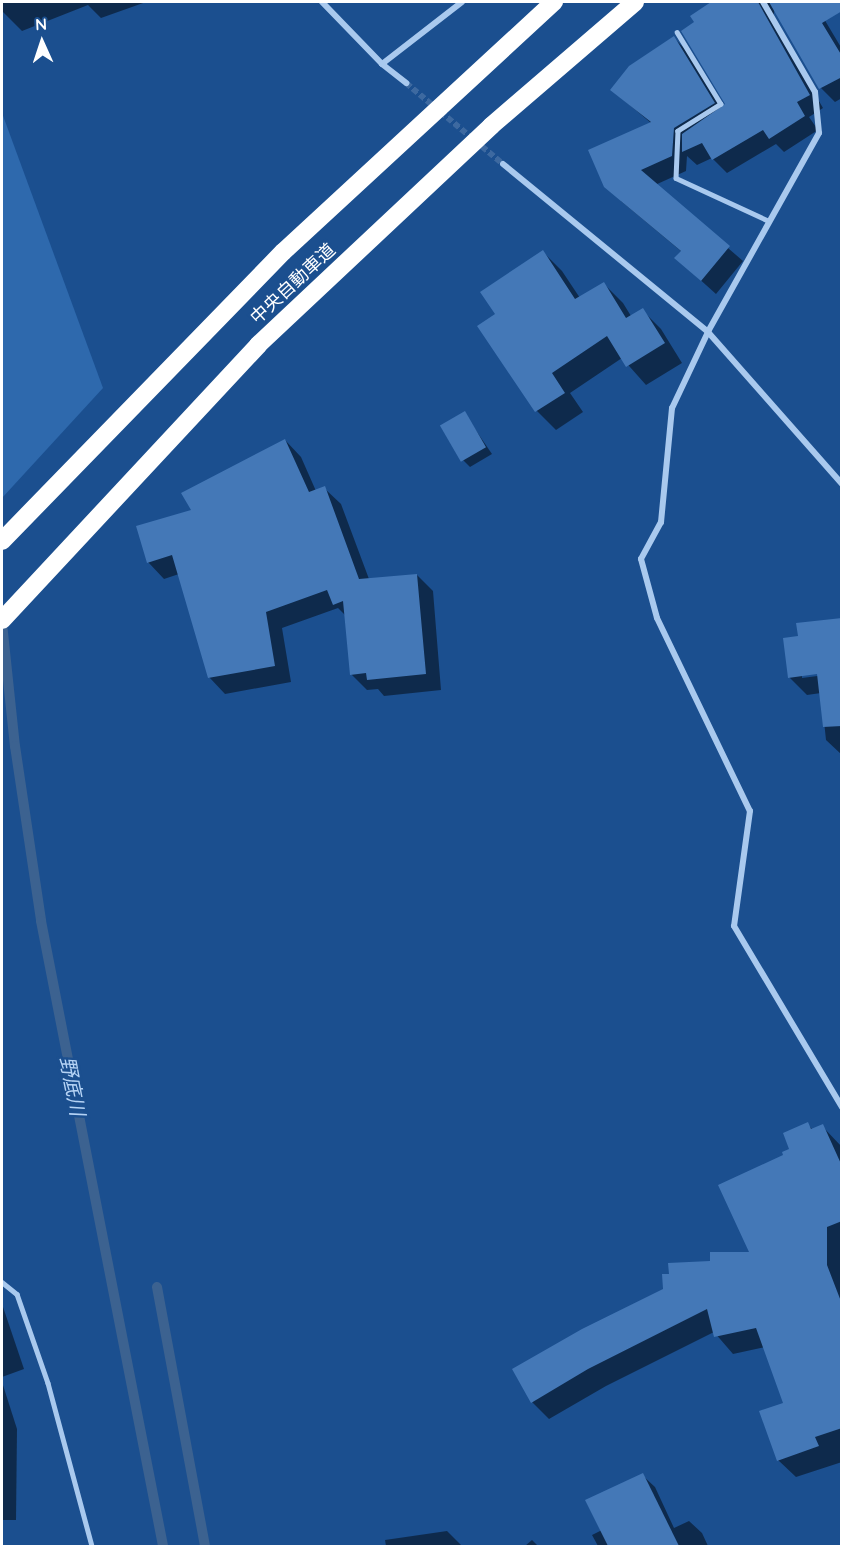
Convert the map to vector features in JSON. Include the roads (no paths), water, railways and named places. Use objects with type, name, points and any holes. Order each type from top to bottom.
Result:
[{"type":"highway","name":"中央自動車道","points":[[2,541],[56,482],[283,252],[555,2]]},
{"type":"highway","name":"中央自動車道","points":[[2,620],[258,345],[491,126],[635,2]]},
{"type":"street","points":[[322,2],[382,64],[406,83]]},
{"type":"street","points":[[382,64],[462,2]]},
{"type":"street","points":[[763,2],[814,92],[819,114],[819,133],[708,332],[672,408],[661,522],[641,559],[657,618],[750,811],[734,926],[842,1107]]},
{"type":"street","points":[[503,164],[708,332],[842,484]]},
{"type":"lane","points":[[677,32],[721,104],[678,130],[676,178],[769,221]]},
{"type":"lane","points":[[2,1282],[17,1294],[48,1383],[92,1546]]},
{"type":"waterway","name":"野底川","points":[[2,623],[15,746],[41,921],[163,1546]]},
{"type":"waterway","points":[[157,1287],[205,1546]]},
{"type":"tunnel","points":[[406,83],[503,164]]}]
